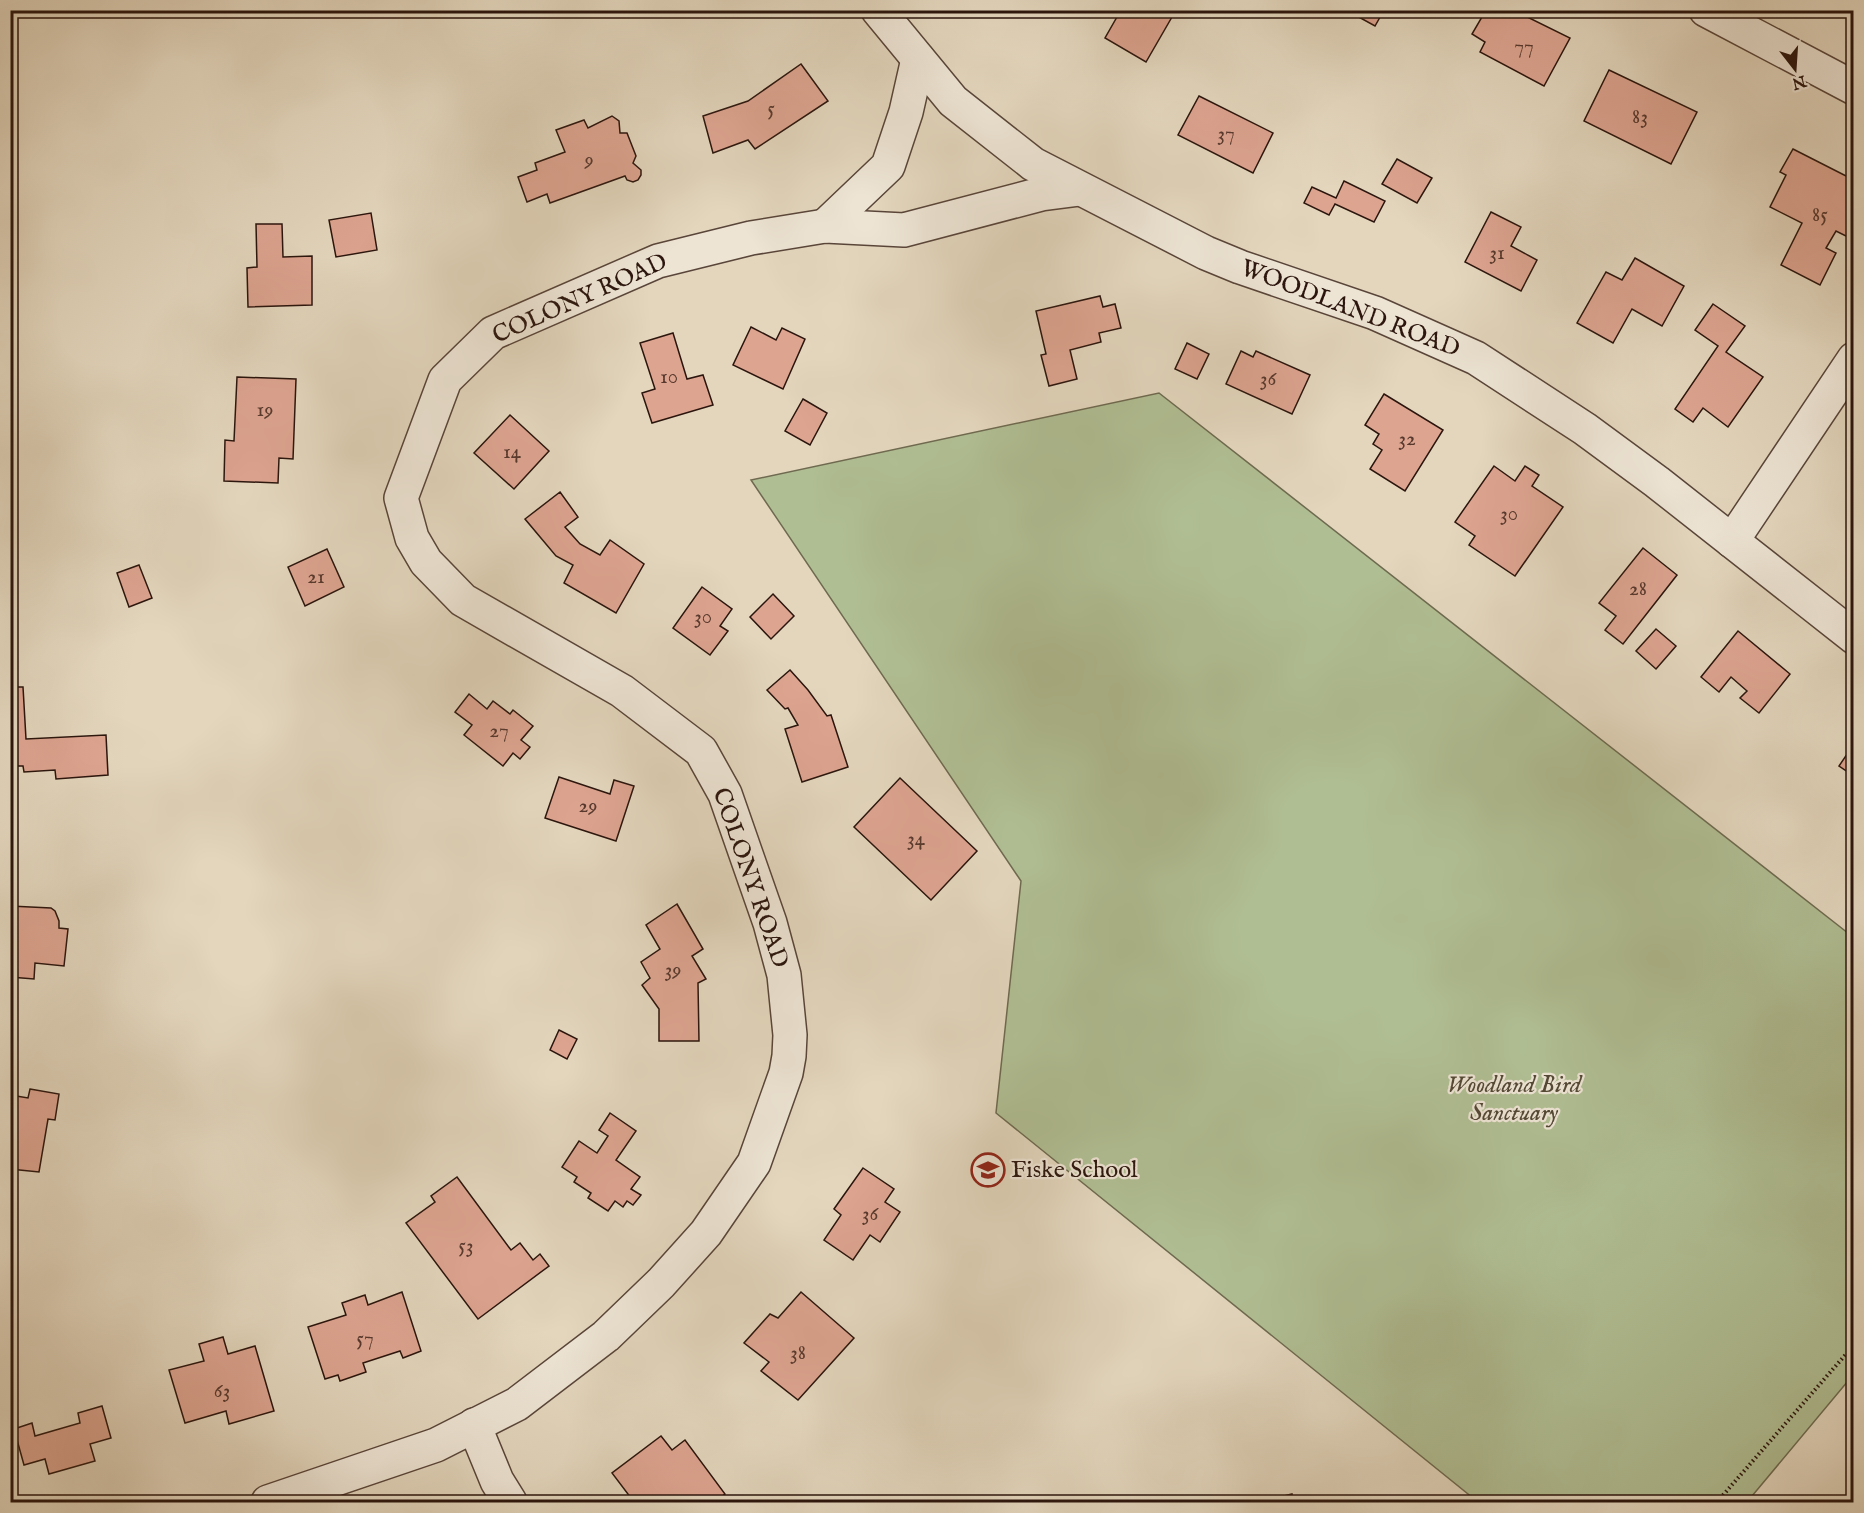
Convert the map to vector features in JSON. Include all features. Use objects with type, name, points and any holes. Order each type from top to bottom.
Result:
[{"type":"street","name":"WOODLAND ROAD","points":[[878,10],[953,101],[1033,164],[1206,253],[1240,267],[1375,313],[1476,358],[1657,482],[1854,637]]},
{"type":"street","points":[[1706,10],[1854,88]]},
{"type":"street","points":[[825,226],[888,166],[906,112],[918,59]]},
{"type":"street","name":"COLONY ROAD","points":[[268,1503],[436,1445],[517,1404],[606,1336],[661,1283],[706,1233],[754,1163],[786,1073],[789,1056],[790,1035],[784,975],[770,923],[725,794],[701,751],[622,691],[463,600],[426,562],[412,538],[401,498],[445,380],[493,333],[658,261],[751,238],[825,226],[904,230],[1041,194],[1080,189]]},
{"type":"street","points":[[1732,542],[1854,359]]},
{"type":"street","points":[[474,1425],[497,1482],[510,1503]]},
{"type":"path","points":[[1717,1503],[1854,1345]]},
{"type":"green space","name":"Woodland Bird Sanctuary","points":[[1159,393],[1853,937],[1853,1375],[1747,1502],[1478,1502],[996,1113],[1021,881],[751,480]]},
{"type":"building","points":[[1121,10],[1176,10],[1146,62],[1105,38]]},
{"type":"building","points":[[1346,10],[1384,10],[1375,26]]},
{"type":"building","points":[[1486,10],[1513,10],[1570,38],[1544,86],[1480,52],[1485,42],[1472,34]]},
{"type":"building","points":[[801,64],[828,101],[755,149],[748,140],[713,153],[703,116],[748,101]]},
{"type":"building","points":[[1609,70],[1697,112],[1671,164],[1584,121]]},
{"type":"building","points":[[1199,96],[1273,133],[1253,173],[1178,135]]},
{"type":"building","points":[[612,116],[619,121],[620,133],[627,133],[636,156],[633,163],[641,170],[638,180],[633,182],[627,180],[625,176],[550,203],[547,194],[527,202],[518,177],[537,170],[535,163],[565,152],[556,130],[584,120],[588,128]]},
{"type":"building","points":[[1793,149],[1854,180],[1854,240],[1836,231],[1826,248],[1836,253],[1820,285],[1781,265],[1802,223],[1770,207],[1786,175],[1780,172]]},
{"type":"building","points":[[1397,159],[1432,178],[1417,203],[1382,184]]},
{"type":"building","points":[[1344,181],[1385,201],[1374,222],[1335,204],[1329,215],[1304,203],[1312,187],[1336,198]]},
{"type":"building","points":[[1491,212],[1521,227],[1511,246],[1537,260],[1521,291],[1465,262]]},
{"type":"building","points":[[371,213],[377,250],[336,257],[329,220]]},
{"type":"building","points":[[256,224],[282,224],[283,257],[312,256],[312,305],[248,307],[247,268],[257,267]]},
{"type":"building","points":[[1635,258],[1684,286],[1662,326],[1632,309],[1613,343],[1577,323],[1606,272],[1622,280]]},
{"type":"building","points":[[1100,296],[1103,307],[1115,304],[1121,328],[1099,333],[1101,342],[1070,350],[1077,379],[1049,386],[1041,355],[1046,354],[1036,311]]},
{"type":"building","points":[[1713,304],[1745,326],[1726,352],[1763,377],[1728,427],[1703,408],[1693,422],[1675,409],[1718,346],[1695,330]]},
{"type":"building","points":[[751,327],[776,340],[782,328],[805,339],[783,389],[733,365]]},
{"type":"building","points":[[673,333],[687,379],[703,375],[713,405],[652,423],[642,393],[655,389],[640,343]]},
{"type":"building","points":[[1187,343],[1209,354],[1197,379],[1175,369]]},
{"type":"building","points":[[1241,351],[1253,357],[1256,351],[1310,375],[1292,414],[1226,384]]},
{"type":"building","points":[[237,377],[296,379],[293,459],[279,458],[278,483],[224,481],[225,440],[234,441]]},
{"type":"building","points":[[1384,394],[1443,430],[1405,491],[1370,469],[1382,450],[1373,444],[1379,434],[1365,425]]},
{"type":"building","points":[[803,399],[827,413],[810,445],[785,431]]},
{"type":"building","points":[[510,415],[549,451],[514,489],[474,453]]},
{"type":"building","points":[[1494,466],[1515,481],[1525,466],[1539,475],[1532,486],[1563,507],[1515,576],[1469,545],[1475,536],[1455,522]]},
{"type":"building","points":[[560,492],[578,517],[565,527],[580,544],[600,555],[610,540],[644,564],[616,613],[564,583],[573,565],[556,556],[525,519]]},
{"type":"building","points":[[1643,548],[1677,575],[1623,644],[1605,630],[1616,616],[1599,603]]},
{"type":"building","points":[[327,549],[344,587],[305,606],[288,567]]},
{"type":"building","points":[[139,565],[152,598],[129,607],[117,573]]},
{"type":"building","points":[[702,587],[732,609],[720,626],[728,631],[710,655],[673,628]]},
{"type":"building","points":[[773,594],[794,616],[771,639],[750,617]]},
{"type":"building","points":[[1656,629],[1676,646],[1656,669],[1636,651]]},
{"type":"building","points":[[1738,631],[1790,674],[1759,713],[1740,698],[1747,691],[1731,677],[1719,692],[1701,677]]},
{"type":"building","points":[[790,670],[827,716],[831,715],[848,767],[802,782],[785,729],[798,725],[788,708],[785,709],[767,690]]},
{"type":"building","points":[[10,687],[23,687],[26,739],[106,735],[108,775],[56,779],[55,770],[24,772],[23,766],[10,766]]},
{"type":"building","points":[[469,694],[487,709],[493,701],[510,714],[513,710],[533,726],[521,740],[530,747],[520,759],[513,753],[503,766],[464,735],[472,725],[455,712]]},
{"type":"building","points":[[1854,744],[1854,776],[1839,766]]},
{"type":"building","points":[[559,777],[610,794],[614,780],[634,786],[616,841],[545,818]]},
{"type":"building","points":[[900,778],[977,851],[931,900],[854,827]]},
{"type":"building","points":[[677,904],[703,949],[692,956],[706,979],[698,983],[699,1041],[659,1041],[659,1009],[642,985],[650,978],[641,962],[660,949],[646,925]]},
{"type":"building","points":[[10,906],[51,908],[55,911],[59,928],[68,929],[64,966],[35,963],[34,979],[10,977]]},
{"type":"building","points":[[559,1030],[577,1039],[567,1059],[550,1050]]},
{"type":"building","points":[[30,1089],[59,1094],[55,1120],[48,1119],[39,1172],[10,1169],[10,1095],[28,1098]]},
{"type":"building","points":[[610,1113],[636,1131],[616,1160],[640,1177],[631,1189],[641,1195],[633,1205],[627,1201],[623,1207],[615,1201],[608,1211],[588,1198],[591,1193],[574,1182],[577,1177],[562,1167],[579,1141],[597,1153],[608,1136],[599,1130]]},
{"type":"building","points":[[863,1168],[894,1189],[885,1202],[900,1212],[880,1242],[870,1235],[853,1260],[824,1240],[841,1215],[834,1209]]},
{"type":"building","points":[[457,1177],[511,1250],[520,1243],[533,1260],[540,1254],[549,1266],[478,1319],[406,1223],[435,1202],[431,1196]]},
{"type":"building","points":[[402,1292],[421,1351],[403,1358],[400,1351],[363,1363],[366,1372],[340,1381],[338,1375],[325,1379],[308,1327],[346,1315],[342,1303],[365,1295],[368,1305]]},
{"type":"building","points":[[801,1292],[854,1338],[798,1400],[761,1371],[769,1362],[744,1343],[770,1314],[778,1318]]},
{"type":"building","points":[[223,1337],[228,1354],[255,1346],[274,1411],[229,1424],[226,1411],[185,1423],[169,1370],[204,1361],[199,1344]]},
{"type":"building","points":[[102,1406],[111,1438],[90,1444],[95,1461],[49,1474],[45,1459],[24,1465],[14,1429],[32,1423],[35,1436],[80,1423],[78,1413]]},
{"type":"building","points":[[661,1436],[672,1450],[685,1440],[725,1494],[714,1502],[634,1502],[612,1473]]},
{"type":"building","points":[[1292,1494],[1294,1502],[1260,1502]]},
{"type":"place","name":"Fiske School","points":[[988,1170]]}]
